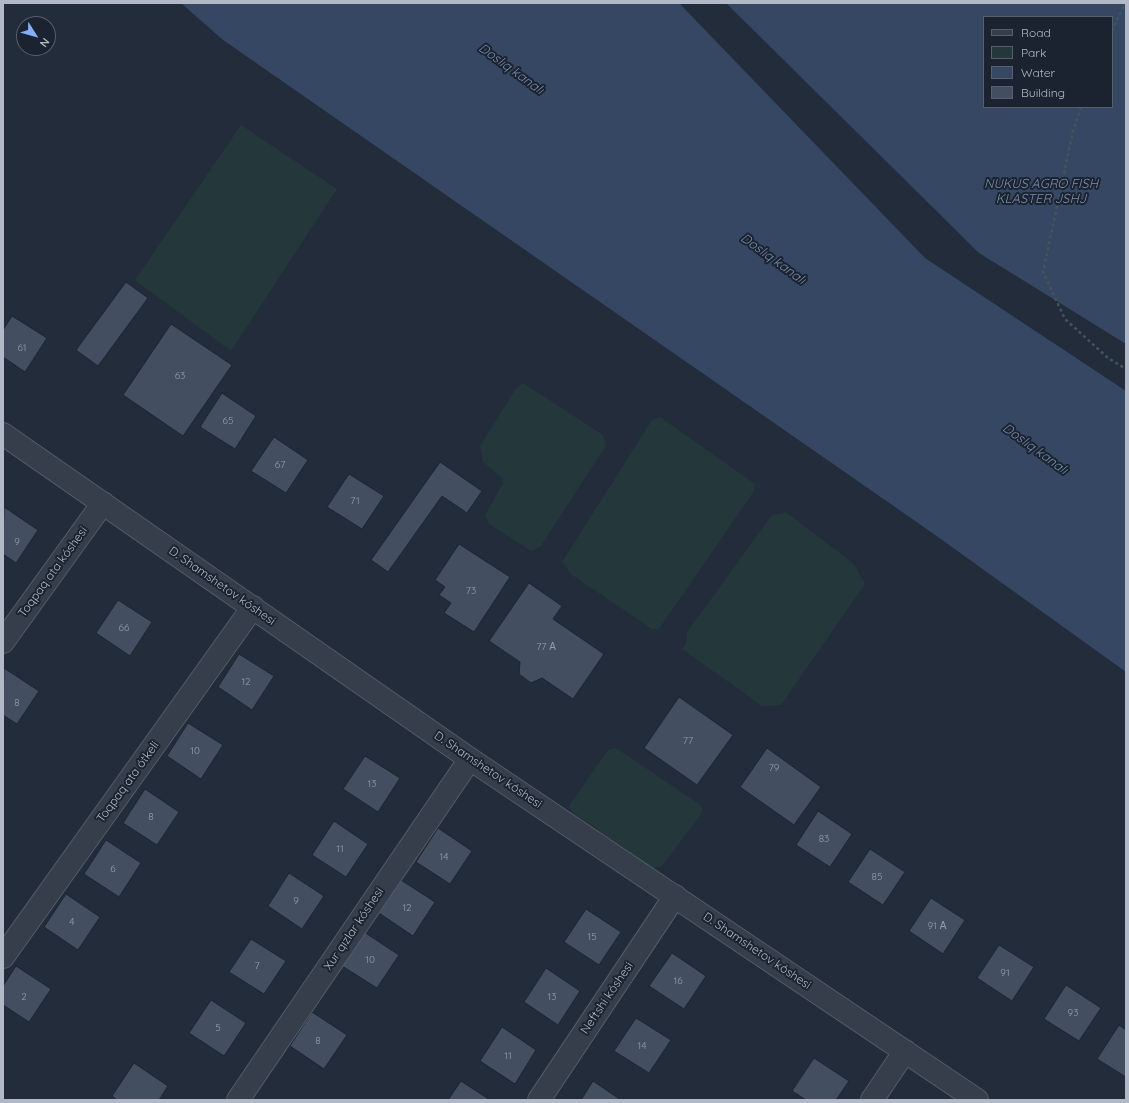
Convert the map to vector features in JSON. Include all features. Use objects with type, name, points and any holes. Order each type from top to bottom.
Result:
[{"type":"street","name":"D. Shamshetov kóshesi","points":[[3,434],[470,759],[977,1100]]},
{"type":"street","name":"Toqpaq ata kóshesi","points":[[3,642],[103,503]]},
{"type":"street","name":"Toqpaq ata ótkeli","points":[[3,957],[253,608]]},
{"type":"street","name":"Xur qızlar kóshesi","points":[[238,1100],[470,759]]},
{"type":"street","name":"Neftshi kóshesi","points":[[539,1100],[675,896]]},
{"type":"street","points":[[872,1100],[904,1051]]},
{"type":"path","points":[[1113,29],[1125,3]]},
{"type":"path","points":[[1081,108],[1073,131],[1044,272],[1065,319],[1108,358],[1126,369]]},
{"type":"green space","points":[[241,125],[337,189],[231,351],[135,280]]},
{"type":"green space","points":[[523,383],[603,435],[606,446],[540,547],[531,551],[489,524],[485,515],[503,483],[501,477],[483,462],[480,446],[517,387]]},
{"type":"green space","points":[[660,417],[755,484],[754,491],[659,629],[652,629],[572,575],[562,562],[652,420]]},
{"type":"green space","points":[[786,512],[854,564],[865,584],[781,705],[762,706],[682,649],[687,642],[687,632],[772,515]]},
{"type":"green space","points":[[616,748],[702,806],[702,813],[662,866],[653,868],[572,812],[569,806],[608,750]]},
{"type":"water","name":"Doslıq kanalı","points":[[181,3],[679,3],[925,258],[1126,391],[1126,672],[931,532],[223,40]]},
{"type":"water","name":"NUKUS AGRO FISH KLASTER JSHJ","points":[[726,3],[1126,3],[1126,344],[979,253]]},
{"type":"building","points":[[126,282],[148,298],[98,366],[76,350]]},
{"type":"building","points":[[12,316],[47,338],[25,372],[3,357],[3,330]]},
{"type":"building","points":[[171,324],[232,365],[183,436],[123,395]]},
{"type":"building","points":[[222,393],[256,416],[235,449],[200,427]]},
{"type":"building","points":[[274,437],[308,460],[286,493],[251,471]]},
{"type":"building","points":[[440,462],[482,491],[467,513],[442,496],[388,572],[371,560]]},
{"type":"building","points":[[349,474],[384,496],[362,529],[327,507]]},
{"type":"building","points":[[4,507],[38,530],[16,563],[3,554]]},
{"type":"building","points":[[459,544],[510,577],[474,632],[444,613],[451,603],[439,595],[445,587],[435,580]]},
{"type":"building","points":[[529,583],[562,606],[553,619],[604,654],[573,699],[542,678],[531,683],[519,674],[520,662],[489,641]]},
{"type":"building","points":[[118,600],[152,622],[130,656],[96,633]]},
{"type":"building","points":[[239,654],[274,676],[252,710],[218,687]]},
{"type":"building","points":[[4,668],[39,691],[17,724],[3,715]]},
{"type":"building","points":[[679,697],[733,735],[697,785],[644,748]]},
{"type":"building","points":[[188,723],[223,745],[201,779],[167,756]]},
{"type":"building","points":[[767,748],[821,787],[794,825],[740,787]]},
{"type":"building","points":[[365,756],[400,778],[378,812],[343,789]]},
{"type":"building","points":[[145,789],[179,812],[157,845],[123,823]]},
{"type":"building","points":[[818,811],[852,834],[830,867],[796,845]]},
{"type":"building","points":[[334,821],[368,844],[346,877],[312,855]]},
{"type":"building","points":[[438,828],[472,851],[450,884],[416,862]]},
{"type":"building","points":[[106,840],[141,863],[119,897],[84,874]]},
{"type":"building","points":[[870,849],[905,872],[883,905],[848,882]]},
{"type":"building","points":[[289,873],[324,896],[302,929],[268,906]]},
{"type":"building","points":[[401,880],[435,902],[413,936],[379,913]]},
{"type":"building","points":[[66,894],[100,917],[78,950],[44,927]]},
{"type":"building","points":[[931,898],[965,920],[943,954],[909,931]]},
{"type":"building","points":[[586,909],[621,932],[599,965],[564,942]]},
{"type":"building","points":[[364,932],[399,955],[377,988],[342,966]]},
{"type":"building","points":[[251,939],[286,961],[264,994],[229,972]]},
{"type":"building","points":[[999,945],[1034,967],[1012,1001],[977,978]]},
{"type":"building","points":[[672,953],[706,976],[684,1009],[649,986]]},
{"type":"building","points":[[16,966],[51,989],[29,1022],[3,1005],[3,986]]},
{"type":"building","points":[[546,968],[580,991],[558,1025],[524,1002]]},
{"type":"building","points":[[1066,985],[1101,1008],[1079,1041],[1044,1019]]},
{"type":"building","points":[[211,1000],[246,1023],[224,1056],[189,1033]]},
{"type":"building","points":[[312,1012],[347,1035],[324,1069],[290,1046]]},
{"type":"building","points":[[636,1018],[671,1040],[649,1073],[614,1051]]},
{"type":"building","points":[[1119,1025],[1126,1030],[1126,1077],[1097,1059]]},
{"type":"building","points":[[502,1027],[536,1050],[515,1084],[480,1061]]},
{"type":"building","points":[[814,1058],[849,1081],[836,1100],[806,1100],[792,1091]]},
{"type":"building","points":[[134,1063],[168,1086],[159,1100],[117,1100],[112,1096]]},
{"type":"building","points":[[461,1081],[490,1100],[448,1100]]},
{"type":"building","points":[[593,1081],[621,1100],[581,1100]]}]
